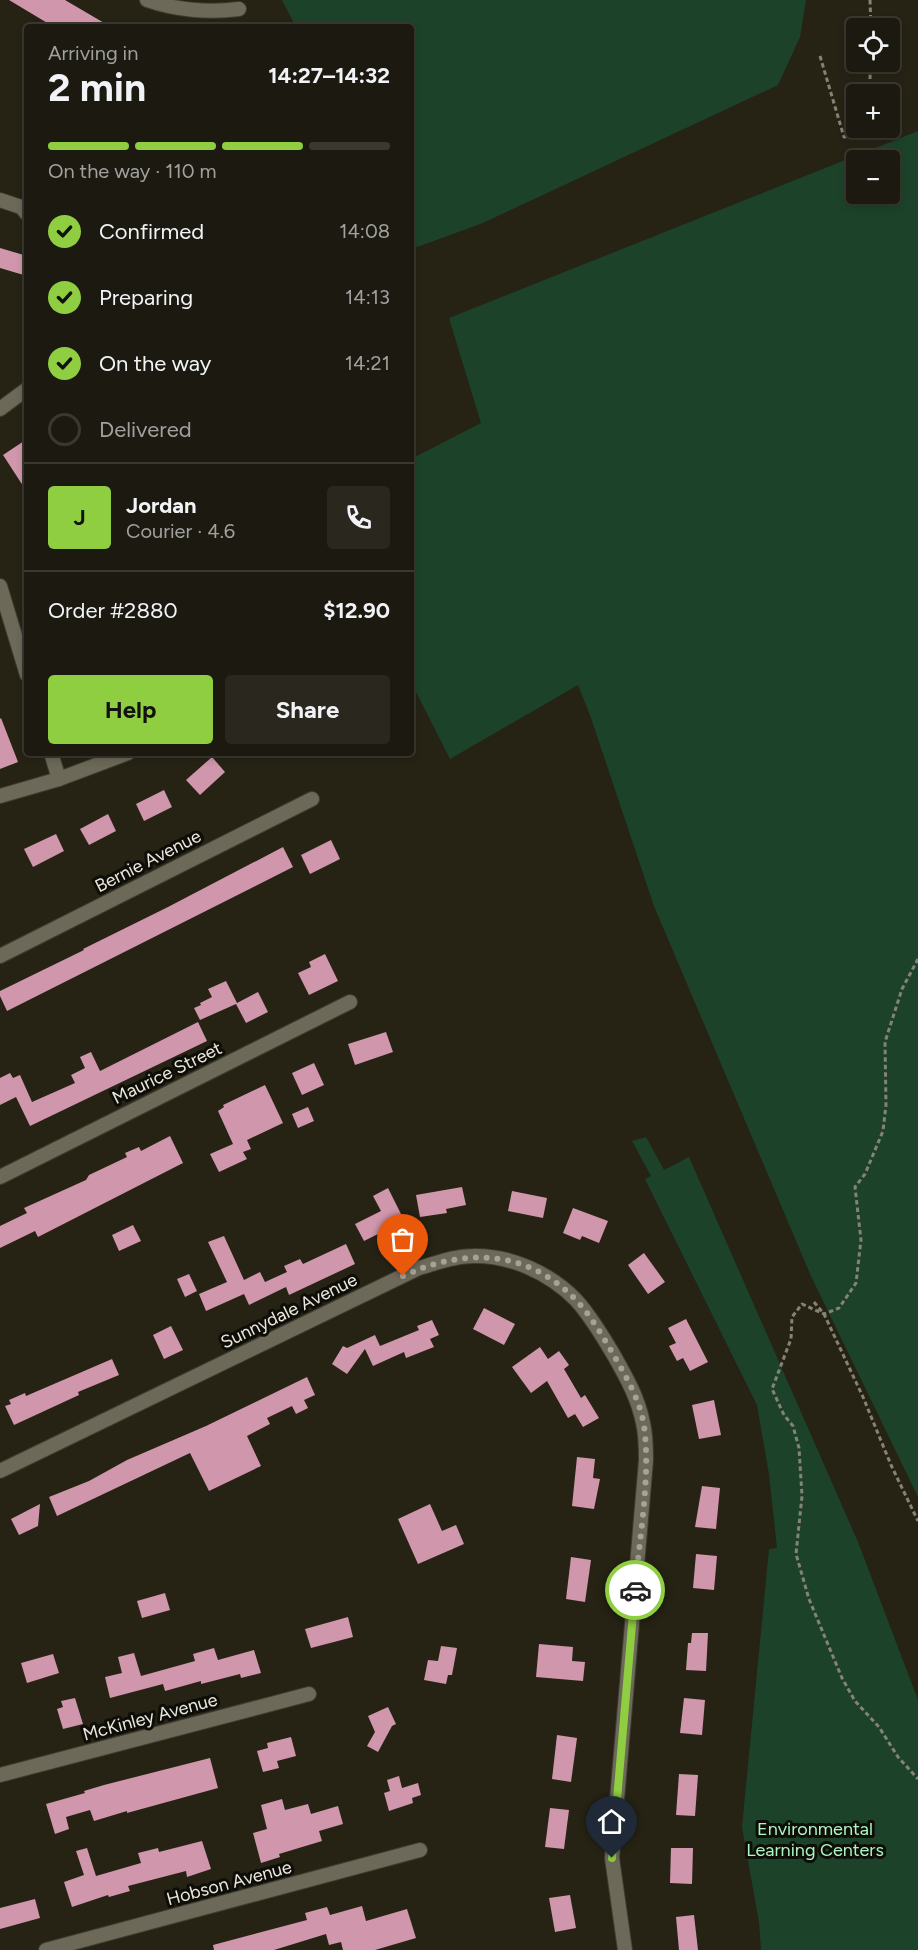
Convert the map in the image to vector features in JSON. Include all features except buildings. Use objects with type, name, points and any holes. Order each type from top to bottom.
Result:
[{"type":"street","points":[[147,0],[160,5],[187,9],[224,11],[239,9]]},
{"type":"street","points":[[0,200],[21,207],[24,210]]},
{"type":"street","points":[[0,408],[24,391]]},
{"type":"street","points":[[0,586],[24,665]]},
{"type":"street","points":[[52,756],[58,779]]},
{"type":"street","points":[[0,796],[58,779],[120,756]]},
{"type":"street","name":"Bernie Avenue","points":[[0,956],[312,799]]},
{"type":"street","name":"Maurice Street","points":[[0,1177],[350,1002]]},
{"type":"street","name":"Sunnydale Avenue","points":[[0,1471],[419,1268],[448,1259],[473,1256],[503,1259],[530,1268],[552,1280],[576,1299],[599,1330],[635,1394],[644,1425],[646,1460],[612,1858],[625,1950]]},
{"type":"street","name":"McKinley Avenue","points":[[0,1775],[309,1694]]},
{"type":"street","name":"Hobson Avenue","points":[[46,1950],[420,1850]]},
{"type":"path","points":[[870,0],[871,18]]},
{"type":"path","points":[[820,56],[844,137],[846,137]]},
{"type":"path","points":[[918,961],[902,989],[885,1042],[886,1105],[883,1131],[869,1166],[855,1187],[861,1240],[856,1283],[839,1308],[824,1314],[802,1304],[792,1317],[791,1339],[772,1389],[784,1415],[793,1426],[799,1448],[802,1496],[796,1554],[809,1599],[842,1678],[855,1701],[879,1727],[898,1757],[918,1779]]},
{"type":"path","points":[[814,1302],[824,1314],[918,1521]]},
{"type":"green space","points":[[282,0],[806,0],[800,37],[778,85],[483,223],[417,247],[414,245],[414,24],[294,24]]},
{"type":"green space","points":[[918,131],[918,1497],[811,1276],[654,906],[578,685],[450,759],[414,688],[414,457],[481,423],[449,318],[846,160],[846,204],[900,204],[900,150],[870,150]]},
{"type":"green space","name":"Environmental Learning Centers","points":[[646,1137],[664,1170],[689,1157],[858,1542],[918,1700],[918,1950],[761,1950],[759,1922],[742,1827],[769,1549],[777,1548],[769,1474],[757,1405],[645,1179],[651,1176],[632,1141]]},
{"type":"way so far","points":[[403,1276],[419,1268],[448,1259],[473,1256],[503,1259],[530,1268],[552,1280],[576,1299],[599,1330],[635,1394],[644,1425],[646,1460],[635,1590]]},
{"type":"route","points":[[612,1858],[635,1590]]}]
